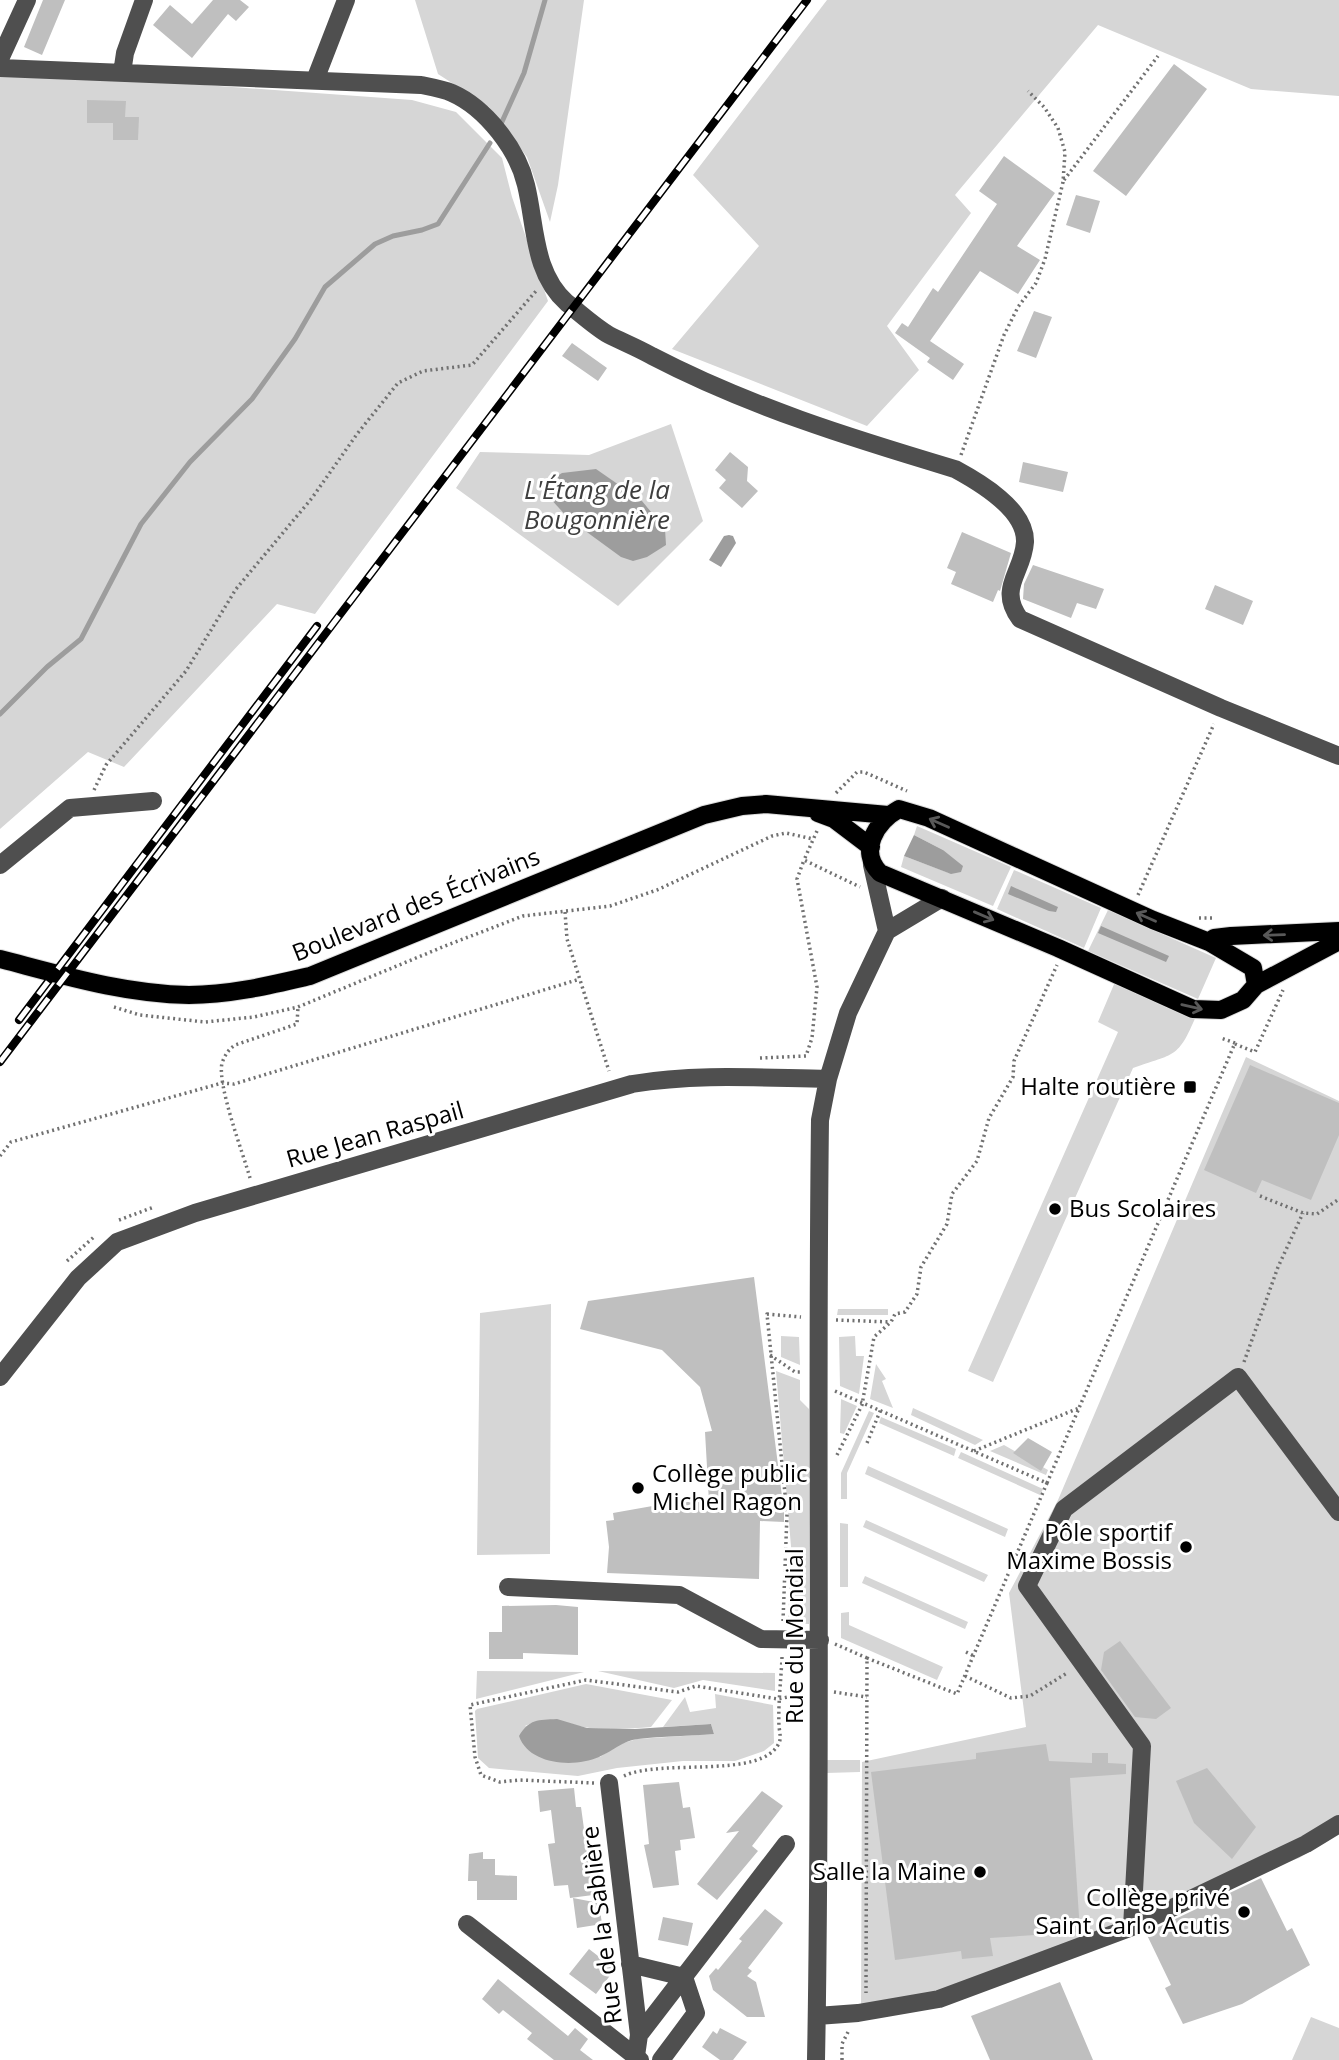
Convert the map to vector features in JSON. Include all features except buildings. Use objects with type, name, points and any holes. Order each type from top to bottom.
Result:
[{"type":"main road","name":"Boulevard des Écrivains","points":[[0,959],[101,986],[144,992],[190,995],[265,986],[322,971],[704,815],[741,806],[766,804],[800,807]]},
{"type":"main road","points":[[800,807],[888,815]]},
{"type":"main road","points":[[800,807],[834,819],[872,856],[880,873],[1192,1009],[1221,1010],[1243,1000],[1256,985],[1339,941]]},
{"type":"main road","points":[[872,856],[874,831],[888,815],[899,809],[929,818],[1153,920],[1209,942],[1253,968],[1256,985]]},
{"type":"main road","points":[[1209,942],[1231,936],[1339,931]]},
{"type":"street","points":[[0,59],[27,0]]},
{"type":"street","points":[[122,73],[125,53],[144,0]]},
{"type":"street","points":[[315,80],[346,0]]},
{"type":"street","points":[[0,68],[421,85],[453,93],[495,126],[511,148],[526,184],[536,246],[547,279],[565,301],[607,334],[730,393],[800,420],[955,469],[1008,506],[1022,529],[1025,541],[1009,598],[1020,619],[1221,708],[1339,756]]},
{"type":"street","points":[[0,865],[70,808],[153,801]]},
{"type":"street","points":[[872,856],[887,931],[942,898]]},
{"type":"street","name":"Rue du Mondial","points":[[816,2060],[820,1690],[827,1636],[817,1411],[820,1120],[828,1079],[848,1013],[887,931]]},
{"type":"street","name":"Rue Jean Raspail","points":[[0,1377],[78,1278],[117,1242],[195,1213],[632,1084],[670,1078],[715,1076],[828,1079]]},
{"type":"street","points":[[1132,1927],[1142,1746],[1027,1586],[1064,1508],[1238,1377],[1339,1512]]},
{"type":"street","points":[[508,1587],[679,1595],[761,1639],[827,1636]]},
{"type":"street","name":"Rue de la Sablière","points":[[610,1783],[639,2035],[638,2058]]},
{"type":"street","points":[[817,2016],[858,2013],[939,1998],[1132,1927],[1306,1844],[1339,1824]]},
{"type":"street","points":[[639,2035],[786,1844]]},
{"type":"street","points":[[467,1924],[638,2058]]},
{"type":"street","points":[[631,1964],[684,1977]]},
{"type":"street","points":[[661,2060],[696,2013],[684,1977]]},
{"type":"path","points":[[1063,182],[1158,57]]},
{"type":"path","points":[[955,469],[1004,335],[1018,307],[1036,283],[1045,259],[1063,182],[1065,152],[1059,128],[1028,91]]},
{"type":"path","points":[[86,806],[106,765],[186,671],[236,589],[312,498],[357,434],[398,383],[423,371],[472,365],[547,279]]},
{"type":"path","points":[[1149,900],[1138,895],[1221,708]]},
{"type":"path","points":[[834,796],[857,772],[864,772],[914,795]]},
{"type":"path","points":[[806,1056],[812,1038],[817,987],[797,879],[819,825]]},
{"type":"path","points":[[804,860],[864,889]]},
{"type":"path","points":[[565,912],[567,939],[609,1071]]},
{"type":"path","points":[[1192,919],[1219,918]]},
{"type":"path","points":[[834,1450],[833,1462],[863,1401],[874,1337],[891,1322],[895,1314],[905,1312],[917,1294],[921,1267],[947,1224],[953,1194],[977,1161],[989,1118],[1013,1077],[1014,1061],[1057,965]]},
{"type":"path","points":[[0,1156],[11,1142],[222,1083],[234,1084],[580,979]]},
{"type":"path","points":[[1221,1038],[1255,1052],[1284,988]]},
{"type":"path","points":[[250,1178],[222,1083],[222,1065],[227,1051],[235,1045],[297,1024],[298,1007]]},
{"type":"path","points":[[827,1636],[835,1644],[957,1694],[1235,1043]]},
{"type":"path","points":[[1260,1196],[1303,1213],[1317,1213],[1339,1199]]},
{"type":"path","points":[[1238,1377],[1278,1267],[1303,1213]]},
{"type":"path","points":[[767,1314],[788,1514],[778,1699],[780,1741],[770,1755],[738,1766],[684,1766],[635,1771],[610,1783],[519,1780],[500,1782],[481,1775],[475,1757],[470,1705],[586,1680],[678,1692],[696,1686],[778,1699],[820,1690],[867,1697]]},
{"type":"path","points":[[836,1320],[891,1322]]},
{"type":"path","points":[[834,1402],[835,1381]]},
{"type":"path","points":[[834,1390],[1047,1483]]},
{"type":"path","points":[[974,1451],[1079,1408]]},
{"type":"path","points":[[867,1443],[881,1409]]},
{"type":"path","points":[[966,1652],[974,1656]]},
{"type":"path","points":[[842,2060],[842,2044],[866,1995],[867,1658]]},
{"type":"path","points":[[965,1676],[1011,1698],[1025,1697],[1083,1664]]},
{"type":"shaded area","points":[[415,0],[584,0],[558,185],[550,222],[527,157],[489,107],[438,74]]},
{"type":"shaded area","points":[[827,0],[1339,0],[1339,96],[1251,89],[1098,25],[955,195],[971,213],[887,326],[919,370],[867,426],[672,349],[759,246],[693,175]]},
{"type":"shaded area","points":[[0,70],[412,100],[456,112],[502,158],[512,197],[548,301],[315,614],[277,604],[124,767],[88,752],[0,829]]},
{"type":"shaded area","points":[[671,424],[703,521],[618,606],[456,488],[480,452],[589,455]]},
{"type":"shaded area","points":[[917,826],[1011,867],[993,906],[901,867],[904,856],[949,873],[943,850],[914,835]]},
{"type":"shaded area","points":[[1014,870],[1101,908],[1084,948],[997,909]]},
{"type":"shaded area","points":[[1108,910],[1216,958],[1198,999],[1088,951]]},
{"type":"shaded area","points":[[1115,982],[1196,1016],[1184,1040],[1174,1052],[1133,1068],[993,1382],[968,1371],[1118,1032],[1098,1022]]},
{"type":"shaded area","name":"Pôle sportif Maxime Bossis","points":[[1246,1057],[1339,1101],[1339,1834],[1299,1858],[953,1988],[861,2014],[862,1762],[1026,1727],[1009,1593],[1058,1500]]},
{"type":"shaded area","points":[[551,1304],[550,1554],[477,1555],[480,1313]]},
{"type":"shaded area","points":[[838,1309],[888,1309],[888,1315],[837,1315]]},
{"type":"shaded area","points":[[781,1336],[799,1337],[800,1365],[781,1357]]},
{"type":"shaded area","points":[[855,1336],[856,1356],[864,1356],[859,1394],[840,1386],[839,1337]]},
{"type":"shaded area","points":[[876,1364],[886,1379],[882,1381],[893,1408],[870,1399]]},
{"type":"shaded area","points":[[776,1371],[800,1380],[800,1400],[809,1409],[809,1624],[788,1623],[791,1546]]},
{"type":"shaded area","points":[[841,1399],[857,1406],[844,1434],[840,1433]]},
{"type":"shaded area","points":[[913,1408],[983,1440],[975,1445],[911,1415]]},
{"type":"shaded area","points":[[869,1411],[874,1413],[847,1473],[847,1499],[841,1499],[841,1473]]},
{"type":"shaded area","points":[[881,1417],[956,1449],[954,1456],[879,1423]]},
{"type":"shaded area","points":[[1004,1445],[1048,1470],[1046,1475],[990,1451]]},
{"type":"shaded area","points":[[961,1452],[1043,1489],[1040,1495],[958,1458]]},
{"type":"shaded area","points":[[868,1466],[1008,1529],[1005,1537],[865,1474]]},
{"type":"shaded area","points":[[866,1520],[988,1575],[984,1582],[863,1527]]},
{"type":"shaded area","points":[[840,1523],[848,1524],[848,1587],[840,1587]]},
{"type":"shaded area","points":[[865,1576],[968,1622],[965,1629],[862,1583]]},
{"type":"shaded area","points":[[849,1612],[849,1625],[943,1667],[937,1680],[841,1638],[841,1613]]},
{"type":"shaded area","points":[[477,1671],[584,1672],[476,1699]]},
{"type":"shaded area","points":[[598,1671],[775,1673],[775,1691],[703,1680],[674,1688]]},
{"type":"shaded area","points":[[586,1684],[672,1700],[651,1727],[590,1728],[551,1720],[525,1726],[600,1757],[620,1744],[637,1739],[714,1734],[711,1724],[663,1727],[685,1697],[690,1712],[716,1708],[715,1694],[773,1705],[774,1743],[764,1751],[735,1761],[683,1761],[617,1768],[578,1776],[489,1768],[478,1758],[477,1709]]},
{"type":"shaded area","points":[[826,1760],[860,1760],[860,1772],[826,1773]]},
{"type":"shaded area","points":[[1311,2017],[1339,2028],[1339,2060],[1292,2060]]},
{"type":"water","name":"L'Étang de la Bougonnière","points":[[596,469],[642,501],[665,529],[666,545],[647,557],[633,561],[621,557],[569,519],[548,496],[549,481],[562,473]]},
{"type":"water","points":[[724,536],[733,536],[736,543],[721,567],[709,560]]},
{"type":"water","points":[[914,835],[943,850],[963,866],[961,872],[951,874],[904,856]]},
{"type":"water","points":[[1011,886],[1058,907],[1056,912],[1008,894]]},
{"type":"water","points":[[1101,926],[1169,956],[1166,962],[1098,933]]},
{"type":"water","points":[[557,1719],[587,1728],[635,1729],[711,1724],[714,1734],[632,1740],[589,1760],[553,1762],[532,1753],[524,1746],[519,1736],[526,1726]]},
{"type":"waterway","points":[[501,124],[524,73],[545,0]]},
{"type":"waterway","points":[[0,714],[47,667],[81,639],[141,524],[190,462],[252,399],[295,339],[325,287],[375,244],[393,236],[438,224],[490,143]]},
{"type":"railway","points":[[0,1062],[807,0]]},
{"type":"railway","points":[[19,1020],[317,626]]},
{"type":"place","name":"Halte routière","points":[[1190,1087]]},
{"type":"place","name":"Bus Scolaires","points":[[1055,1209]]},
{"type":"place","name":"Collège public Michel Ragon","points":[[638,1488]]},
{"type":"place","name":"Pôle sportif Maxime Bossis","points":[[1186,1547]]},
{"type":"place","name":"Salle la Maine","points":[[980,1872]]},
{"type":"place","name":"Collège privé Saint Carlo Acutis","points":[[1244,1912]]}]
